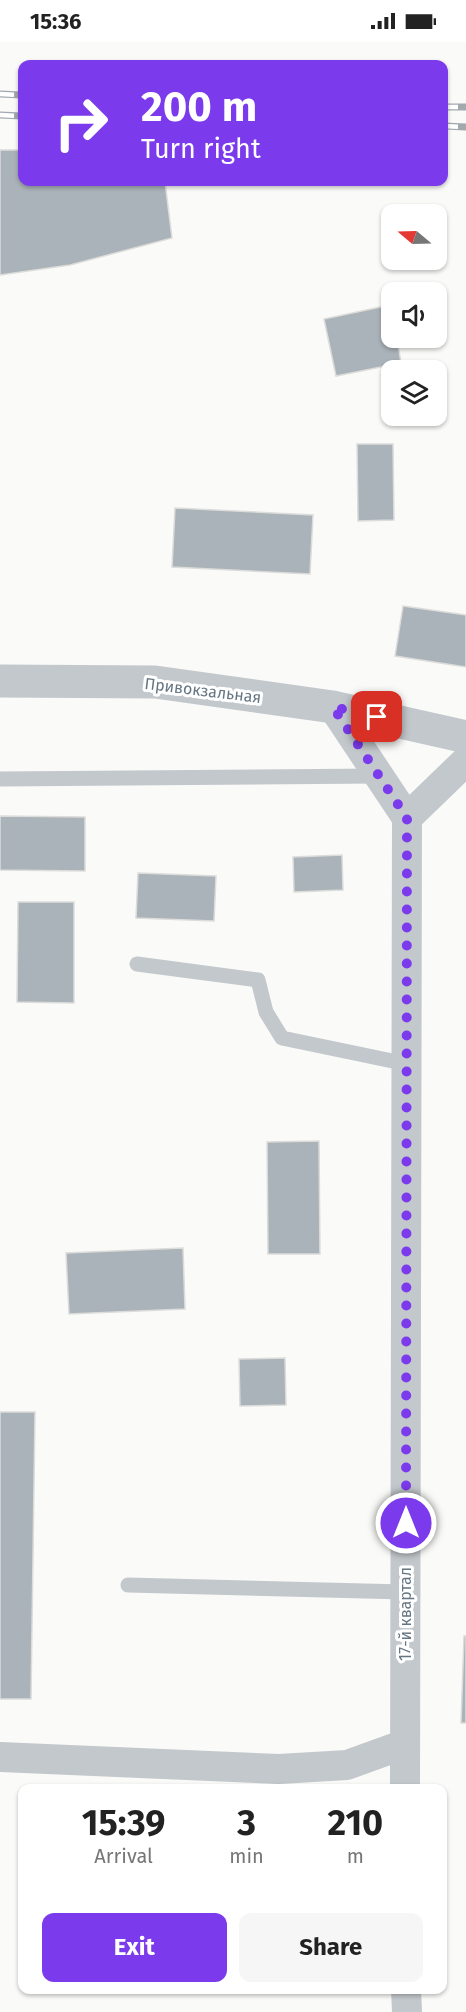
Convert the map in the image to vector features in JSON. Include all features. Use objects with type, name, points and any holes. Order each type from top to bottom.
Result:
[{"type":"street","name":"Привокзальная","points":[[0,681],[155,682],[333,707],[466,736]]},
{"type":"street","points":[[333,707],[407,818],[466,761]]},
{"type":"street","name":"17-й квартал","points":[[405,1784],[407,818]]},
{"type":"street","points":[[0,1757],[279,1769],[347,1765],[405,1744]]},
{"type":"street","points":[[406,1994],[407,2012]]},
{"type":"lane","points":[[0,779],[379,776]]},
{"type":"lane","points":[[137,964],[258,980],[266,1012],[282,1038],[407,1064]]},
{"type":"lane","points":[[128,1585],[405,1592]]},
{"type":"building","points":[[0,150],[18,150],[18,186],[166,186],[172,238],[70,265],[0,275]]},
{"type":"building","points":[[381,307],[381,348],[399,348],[401,360],[381,360],[381,367],[336,376],[324,319]]},
{"type":"building","points":[[357,444],[393,444],[394,520],[358,521]]},
{"type":"building","points":[[175,508],[313,515],[310,574],[172,567]]},
{"type":"building","points":[[403,606],[466,615],[466,667],[395,656]]},
{"type":"building","points":[[0,816],[85,817],[85,871],[0,870]]},
{"type":"building","points":[[342,855],[343,890],[294,892],[293,857]]},
{"type":"building","points":[[138,873],[216,876],[214,921],[136,918]]},
{"type":"building","points":[[18,902],[74,902],[74,1003],[17,1002]]},
{"type":"building","points":[[319,1141],[320,1254],[268,1254],[267,1142]]},
{"type":"building","points":[[183,1248],[185,1309],[69,1314],[66,1253]]},
{"type":"building","points":[[285,1358],[286,1405],[240,1406],[239,1359]]},
{"type":"building","points":[[0,1412],[35,1412],[31,1699],[0,1699]]},
{"type":"building","points":[[464,1636],[466,1636],[466,1723],[461,1723]]},
{"type":"railway","points":[[0,94],[18,95]]},
{"type":"railway","points":[[448,107],[466,107]]},
{"type":"railway","points":[[0,115],[18,116]]},
{"type":"railway","points":[[448,126],[466,127]]},
{"type":"route","points":[[377,717],[333,707],[407,818],[406,1523]]}]
